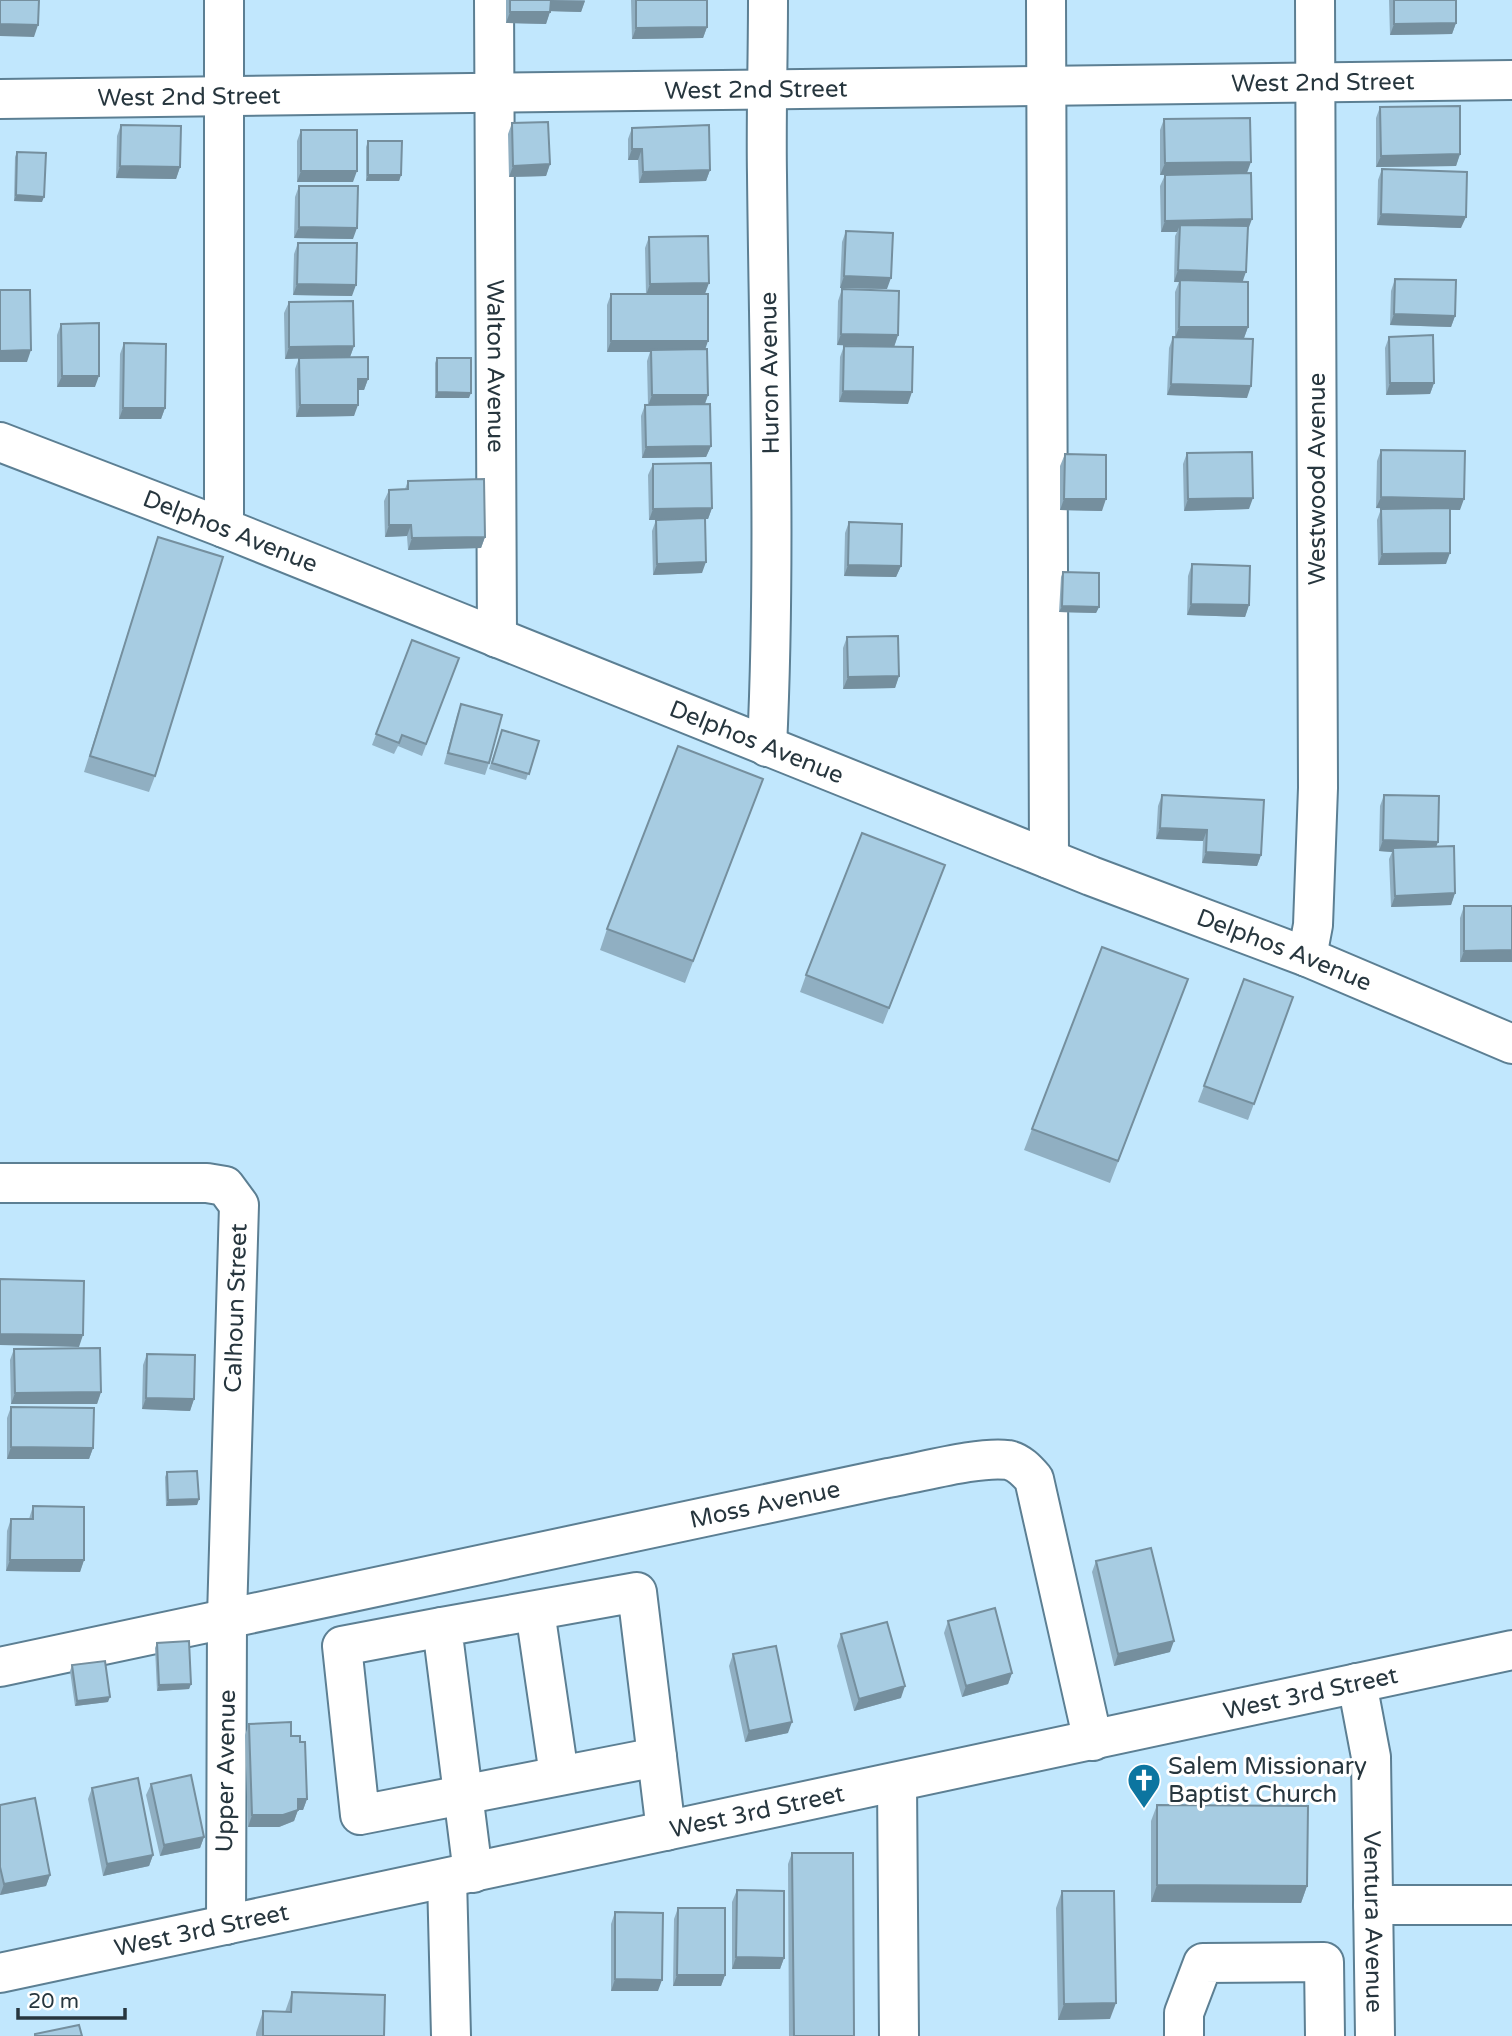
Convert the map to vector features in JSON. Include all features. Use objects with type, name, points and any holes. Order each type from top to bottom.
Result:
[{"type":"street","points":[[223,0],[224,528]]},
{"type":"street","name":"Walton Avenue","points":[[494,0],[497,638]]},
{"type":"street","name":"Huron Avenue","points":[[767,747],[772,433],[768,0]]},
{"type":"street","points":[[1046,0],[1049,859]]},
{"type":"street","name":"Westwood Avenue","points":[[1307,957],[1313,925],[1318,788],[1315,0]]},
{"type":"street","name":"West 2nd Street","points":[[0,99],[1512,80]]},
{"type":"street","name":"Delphos Avenue","points":[[0,442],[224,528],[1049,859],[1307,957],[1512,1044]]},
{"type":"street","name":"Calhoun Street","points":[[0,1183],[207,1183],[225,1186],[239,1205],[227,1617]]},
{"type":"street","name":"Moss Avenue","points":[[0,1667],[888,1478],[989,1460],[1010,1460],[1024,1467],[1034,1479],[1093,1741]]},
{"type":"street","points":[[657,1757],[360,1815],[342,1646],[637,1592],[666,1831]]},
{"type":"street","points":[[535,1611],[559,1775]]},
{"type":"street","name":"Upper Avenue","points":[[226,1925],[227,1617]]},
{"type":"street","points":[[442,1627],[463,1795],[451,2036]]},
{"type":"street","name":"West 3rd Street","points":[[0,1973],[1512,1650]]},
{"type":"street","name":"Ventura Avenue","points":[[1357,1683],[1371,1757],[1375,2036]]},
{"type":"street","points":[[897,1782],[899,2036]]},
{"type":"street","points":[[1373,1905],[1512,1905]]},
{"type":"street","points":[[1184,2036],[1184,2013],[1203,1963],[1324,1962],[1325,2036]]},
{"type":"street","points":[[1325,1991],[1374,1990]]},
{"type":"building","points":[[0,0],[39,0],[38,25],[0,24]]},
{"type":"building","points":[[510,0],[551,0],[550,12],[510,12]]},
{"type":"building","points":[[636,0],[707,0],[707,27],[636,28]]},
{"type":"building","points":[[1394,0],[1456,0],[1456,23],[1394,24]]},
{"type":"building","points":[[1460,106],[1460,154],[1381,156],[1380,107]]},
{"type":"building","points":[[1250,118],[1251,162],[1165,163],[1164,119]]},
{"type":"building","points":[[548,122],[550,164],[513,166],[512,123]]},
{"type":"building","points":[[121,125],[181,126],[180,167],[120,166]]},
{"type":"building","points":[[709,125],[710,170],[643,172],[642,149],[632,149],[632,128]]},
{"type":"building","points":[[301,130],[357,130],[357,171],[301,171]]},
{"type":"building","points":[[368,141],[402,141],[401,175],[368,175]]},
{"type":"building","points":[[17,152],[46,153],[44,197],[16,195]]},
{"type":"building","points":[[1382,169],[1467,172],[1466,217],[1381,214]]},
{"type":"building","points":[[1251,173],[1252,219],[1165,221],[1165,175]]},
{"type":"building","points":[[299,186],[358,186],[357,228],[299,227]]},
{"type":"building","points":[[1180,225],[1248,226],[1246,272],[1178,270]]},
{"type":"building","points":[[846,231],[893,233],[891,278],[844,276]]},
{"type":"building","points":[[708,236],[709,283],[650,284],[649,237]]},
{"type":"building","points":[[298,243],[357,243],[356,285],[297,284]]},
{"type":"building","points":[[1395,279],[1456,280],[1455,316],[1394,314]]},
{"type":"building","points":[[1180,280],[1248,282],[1248,327],[1179,327]]},
{"type":"building","points":[[842,289],[899,291],[898,335],[841,334]]},
{"type":"building","points":[[0,290],[30,290],[31,350],[0,351]]},
{"type":"building","points":[[611,294],[708,294],[708,341],[611,341]]},
{"type":"building","points":[[353,301],[354,346],[289,347],[289,302]]},
{"type":"building","points":[[99,323],[99,376],[62,376],[61,324]]},
{"type":"building","points":[[1433,335],[1434,383],[1390,383],[1389,337]]},
{"type":"building","points":[[1173,337],[1253,339],[1251,386],[1171,384]]},
{"type":"building","points":[[124,343],[166,344],[165,408],[123,408]]},
{"type":"building","points":[[844,346],[913,347],[912,392],[843,391]]},
{"type":"building","points":[[707,349],[708,395],[652,395],[651,350]]},
{"type":"building","points":[[368,357],[368,379],[358,379],[358,405],[300,405],[299,358]]},
{"type":"building","points":[[437,358],[471,358],[471,393],[437,392]]},
{"type":"building","points":[[710,404],[711,446],[646,447],[645,405]]},
{"type":"building","points":[[1381,450],[1465,451],[1464,499],[1381,497]]},
{"type":"building","points":[[1252,452],[1253,498],[1188,499],[1187,453]]},
{"type":"building","points":[[1065,454],[1106,455],[1106,499],[1064,499]]},
{"type":"building","points":[[711,463],[712,508],[653,509],[653,464]]},
{"type":"building","points":[[484,479],[485,537],[412,538],[411,525],[389,525],[389,490],[408,489],[408,481]]},
{"type":"building","points":[[1450,508],[1450,553],[1382,554],[1381,509]]},
{"type":"building","points":[[705,518],[706,562],[657,564],[656,520]]},
{"type":"building","points":[[849,522],[902,524],[901,566],[848,565]]},
{"type":"building","points":[[158,537],[223,557],[155,776],[90,756]]},
{"type":"building","points":[[1192,564],[1250,566],[1249,605],[1191,604]]},
{"type":"building","points":[[1063,572],[1099,573],[1099,607],[1062,606]]},
{"type":"building","points":[[898,636],[899,676],[848,677],[847,637]]},
{"type":"building","points":[[412,640],[459,658],[426,744],[402,735],[399,743],[376,734]]},
{"type":"building","points":[[461,704],[502,715],[489,763],[448,753]]},
{"type":"building","points":[[502,730],[539,741],[529,774],[492,763]]},
{"type":"building","points":[[678,746],[763,779],[693,961],[607,929]]},
{"type":"building","points":[[1162,795],[1264,800],[1261,855],[1206,852],[1207,830],[1160,828]]},
{"type":"building","points":[[1384,795],[1439,796],[1438,842],[1383,840]]},
{"type":"building","points":[[862,833],[945,865],[889,1008],[806,975]]},
{"type":"building","points":[[1454,846],[1455,893],[1395,896],[1393,848]]},
{"type":"building","points":[[1464,906],[1512,906],[1512,950],[1464,951]]},
{"type":"building","points":[[1102,947],[1188,979],[1118,1161],[1032,1129]]},
{"type":"building","points":[[1244,979],[1293,997],[1254,1104],[1204,1086]]},
{"type":"building","points":[[0,1279],[84,1281],[83,1335],[0,1334]]},
{"type":"building","points":[[100,1348],[101,1392],[15,1393],[14,1349]]},
{"type":"building","points":[[147,1354],[195,1355],[194,1399],[146,1398]]},
{"type":"building","points":[[11,1407],[94,1408],[93,1448],[11,1447]]},
{"type":"building","points":[[197,1471],[199,1499],[168,1500],[167,1472]]},
{"type":"building","points":[[33,1506],[84,1507],[84,1560],[10,1560],[11,1519],[33,1519]]},
{"type":"building","points":[[1151,1548],[1174,1641],[1118,1654],[1096,1561]]},
{"type":"building","points":[[995,1608],[1012,1673],[966,1686],[948,1621]]},
{"type":"building","points":[[887,1622],[905,1686],[859,1699],[841,1634]]},
{"type":"building","points":[[189,1641],[191,1684],[159,1685],[157,1643]]},
{"type":"building","points":[[776,1646],[792,1722],[749,1731],[733,1654]]},
{"type":"building","points":[[105,1661],[110,1697],[77,1701],[72,1665]]},
{"type":"building","points":[[291,1722],[291,1736],[300,1736],[300,1742],[305,1742],[307,1799],[298,1799],[298,1810],[283,1815],[252,1815],[249,1724]]},
{"type":"building","points":[[191,1775],[204,1837],[164,1845],[151,1784]]},
{"type":"building","points":[[138,1778],[153,1855],[107,1864],[92,1788]]},
{"type":"building","points":[[35,1798],[50,1875],[4,1884],[0,1867],[0,1805]]},
{"type":"building","points":[[1157,1805],[1308,1806],[1307,1886],[1157,1885]]},
{"type":"building","points":[[792,1853],[853,1853],[854,2036],[794,2036]]},
{"type":"building","points":[[737,1890],[784,1891],[784,1958],[736,1957]]},
{"type":"building","points":[[1062,1891],[1114,1891],[1116,2003],[1064,2004]]},
{"type":"building","points":[[678,1908],[725,1908],[725,1975],[677,1975]]},
{"type":"building","points":[[615,1912],[663,1913],[662,1980],[615,1979]]},
{"type":"building","points":[[292,1992],[385,1995],[384,2036],[263,2036],[263,2011],[291,2012]]},
{"type":"building","points":[[79,2025],[82,2036],[35,2036],[35,2034]]},
{"type":"place","name":"Salem Missionary Baptist Church","points":[[1144,1810]]}]
